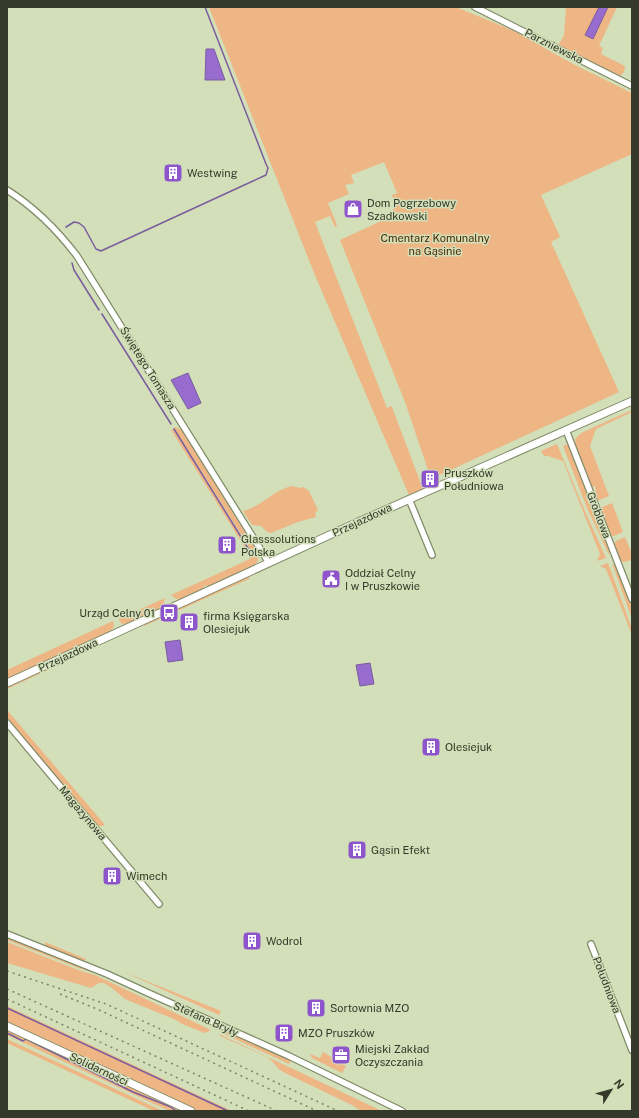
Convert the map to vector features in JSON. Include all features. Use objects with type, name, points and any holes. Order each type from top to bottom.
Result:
[{"type":"street","name":"Parzniewska","points":[[475,7],[632,86]]},
{"type":"street","name":"Świętego Tomasza","points":[[7,190],[51,225],[77,256],[269,563]]},
{"type":"street","name":"Przejazdowa","points":[[7,683],[409,499],[632,401]]},
{"type":"street","name":"Groblowa","points":[[566,430],[632,599]]},
{"type":"street","points":[[409,499],[432,555]]},
{"type":"street","name":"Magazynowa","points":[[7,723],[159,904]]},
{"type":"street","name":"Stefana Bryły","points":[[7,934],[106,974],[289,1056],[402,1111]]},
{"type":"street","name":"Południowa","points":[[591,944],[632,1050]]},
{"type":"street","name":"Solidarności","points":[[7,1026],[191,1111]]},
{"type":"green space","name":"Cmentarz Komunalny na Gąsinie","points":[[209,7],[456,7],[514,31],[575,65],[632,93],[632,154],[541,195],[560,237],[551,242],[619,392],[442,474],[430,476],[405,402],[340,240],[405,210],[389,216],[395,206],[392,195],[397,193],[384,162],[351,175],[354,183],[345,185],[349,194],[328,203],[337,225],[335,227],[330,216],[315,222],[387,408],[392,407],[423,489],[409,495],[314,273]]},
{"type":"green space","points":[[566,7],[617,7],[599,46],[603,48],[601,54],[625,66],[624,72],[620,76],[558,46],[564,35]]},
{"type":"green space","points":[[632,410],[632,412],[596,429],[590,446],[609,496],[597,501],[594,492],[596,491],[595,486],[592,487],[574,442],[576,441],[575,439],[581,433]]},
{"type":"green space","points":[[175,427],[182,430],[256,550],[258,557],[253,567],[208,587],[207,585],[203,587],[204,589],[180,599],[176,599],[171,595],[250,559],[244,546],[171,430],[173,429],[252,552],[174,428]]},
{"type":"green space","points":[[557,444],[606,558],[597,561],[600,554],[563,461],[544,456],[541,451]]},
{"type":"green space","points":[[568,444],[609,549],[609,555],[587,508],[563,446]]},
{"type":"green space","points":[[292,486],[300,488],[303,487],[309,491],[318,510],[315,513],[316,517],[298,522],[271,533],[267,532],[261,526],[252,525],[243,511],[256,506],[279,491]]},
{"type":"green space","points":[[612,503],[623,532],[614,536],[610,535],[600,508]]},
{"type":"green space","points":[[625,537],[632,554],[632,560],[623,562],[620,559],[614,545],[616,541]]},
{"type":"green space","points":[[608,563],[632,629],[632,635],[606,569],[600,566]]},
{"type":"green space","points":[[612,563],[616,567],[632,607],[632,619]]},
{"type":"green space","points":[[244,577],[251,578],[144,626],[146,623]]},
{"type":"green space","points":[[165,598],[162,607],[149,615],[126,624],[122,624],[119,620],[119,619]]},
{"type":"green space","points":[[113,621],[114,626],[110,632],[7,679],[7,670]]},
{"type":"green space","points":[[79,653],[82,654],[7,689],[7,686]]},
{"type":"green space","points":[[7,710],[105,825],[98,826],[7,719]]},
{"type":"green space","points":[[7,937],[92,971],[92,972],[7,940]]},
{"type":"green space","points":[[7,942],[95,975],[211,1030],[205,1033],[125,999],[104,983],[99,983],[91,988],[7,963]]},
{"type":"green space","points":[[45,942],[86,959],[81,961],[47,947]]},
{"type":"green space","points":[[124,972],[221,1011],[219,1015]]},
{"type":"green space","points":[[7,1006],[232,1111],[198,1111],[7,1022]]},
{"type":"green space","points":[[7,1029],[184,1111],[170,1111],[152,1103],[7,1035]]},
{"type":"green space","points":[[221,1030],[224,1030],[291,1061],[289,1064],[220,1032]]},
{"type":"green space","points":[[219,1034],[382,1111],[361,1111],[352,1105],[283,1072],[267,1057],[220,1036]]},
{"type":"green space","points":[[7,1039],[163,1111],[154,1111],[7,1043]]},
{"type":"green space","points":[[323,1052],[346,1066],[342,1073],[312,1058],[310,1054],[320,1058]]},
{"type":"shaded area","points":[[599,7],[608,7],[593,39],[585,35]]},
{"type":"shaded area","points":[[206,49],[214,49],[225,80],[205,80]]},
{"type":"shaded area","points":[[188,373],[201,403],[188,409],[171,380]]},
{"type":"shaded area","points":[[180,640],[183,660],[168,662],[165,642]]},
{"type":"shaded area","points":[[370,663],[374,684],[360,686],[356,665]]},
{"type":"waterway","points":[[66,227],[74,222],[79,223],[84,227],[96,249],[101,251],[266,175],[268,168],[205,7]]},
{"type":"waterway","points":[[72,263],[74,270],[99,310]]},
{"type":"waterway","points":[[102,314],[171,424]]},
{"type":"waterway","points":[[174,429],[251,553]]},
{"type":"waterway","points":[[7,1008],[228,1111]]},
{"type":"waterway","points":[[7,1033],[23,1041],[26,1039],[133,1092],[171,1107],[176,1111]]},
{"type":"railway","points":[[7,971],[106,1004],[338,1111]]},
{"type":"railway","points":[[7,989],[277,1111]]},
{"type":"railway","points":[[60,994],[97,1009],[317,1111]]},
{"type":"railway","points":[[7,999],[249,1111]]},
{"type":"place","name":"Westwing","points":[[173,173]]},
{"type":"place","name":"Dom Pogrzebowy Szadkowski","points":[[353,209]]},
{"type":"place","name":"Pruszków Południowa","points":[[430,479]]},
{"type":"place","name":"Glasssolutions Polska","points":[[227,545]]},
{"type":"place","name":"Oddział Celny I w Pruszkowie","points":[[331,579]]},
{"type":"place","name":"Urząd Celny 01","points":[[169,613]]},
{"type":"place","name":"firma Księgarska Olesiejuk","points":[[189,622]]},
{"type":"place","name":"Olesiejuk","points":[[431,747]]},
{"type":"place","name":"Gąsin Efekt","points":[[357,850]]},
{"type":"place","name":"Wimech","points":[[112,876]]},
{"type":"place","name":"Wodrol","points":[[252,941]]},
{"type":"place","name":"Sortownia MZO","points":[[316,1008]]},
{"type":"place","name":"MZO Pruszków","points":[[284,1033]]},
{"type":"place","name":"Miejski Zakład Oczyszczania","points":[[341,1055]]}]
